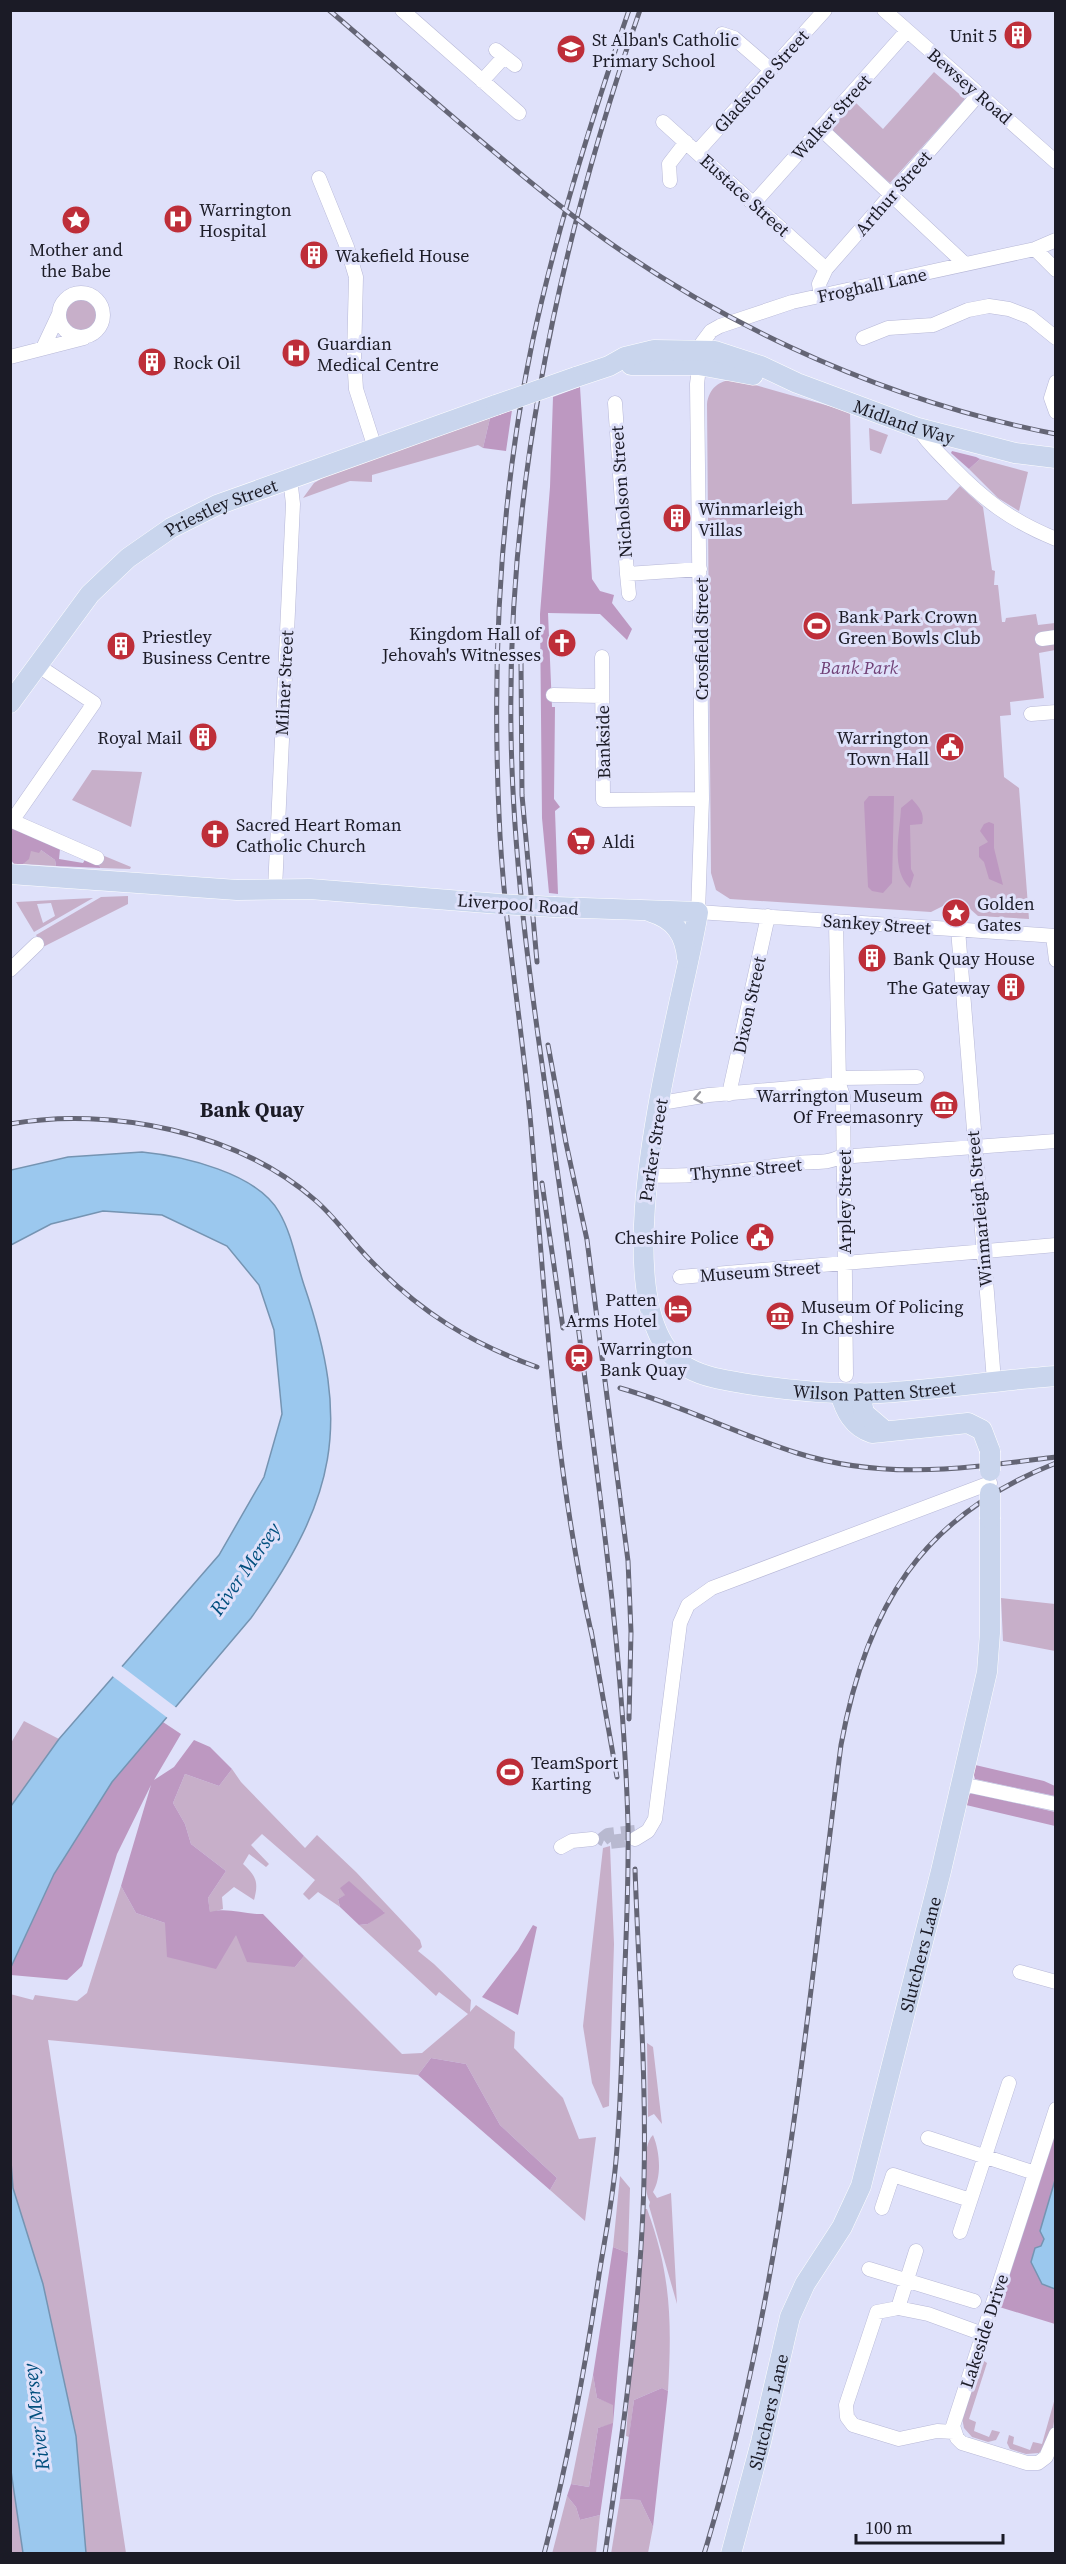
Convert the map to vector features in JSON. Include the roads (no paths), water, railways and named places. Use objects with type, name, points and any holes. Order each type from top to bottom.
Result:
[{"type":"highway","name":"Priestley Street","points":[[10,703],[90,594],[110,573],[152,540],[204,511],[290,478],[609,366],[700,357]]},
{"type":"highway","name":"Midland Way","points":[[700,357],[797,383],[918,428],[1015,453],[1056,458]]},
{"type":"highway","name":"Midland Way","points":[[1015,453],[1031,463],[1056,468]]},
{"type":"highway","points":[[10,874],[106,880]]},
{"type":"highway","name":"Liverpool Road","points":[[106,880],[237,890],[338,891],[500,904],[699,912]]},
{"type":"highway","points":[[10,887],[106,880]]},
{"type":"highway","name":"Liverpool Road","points":[[237,890],[252,895],[276,898],[310,897],[338,891]]},
{"type":"highway","points":[[640,910],[672,922],[682,936],[688,964]]},
{"type":"highway","name":"Parker Street","points":[[696,1372],[677,1360],[666,1348],[651,1311],[643,1236],[647,1175],[699,912]]},
{"type":"highway","name":"Wilson Patten Street","points":[[696,1372],[727,1381],[777,1388],[843,1384],[860,1393],[1056,1376]]},
{"type":"highway","points":[[843,1384],[852,1419],[862,1430],[872,1433],[968,1423],[982,1430],[989,1443],[990,1475]]},
{"type":"highway","points":[[860,1393],[864,1413],[885,1431]]},
{"type":"highway","name":"Slutchers Lane","points":[[731,2553],[761,2442],[790,2318],[805,2284],[849,2215],[861,2186],[961,1784],[988,1661],[990,1475]]},
{"type":"street","name":"Gladstone Street","points":[[697,152],[825,10]]},
{"type":"street","name":"Bewsey Road","points":[[884,10],[1056,162]]},
{"type":"street","points":[[394,23],[403,11],[519,113]]},
{"type":"street","name":"Walker Street","points":[[754,203],[907,31]]},
{"type":"street","points":[[733,33],[771,70]]},
{"type":"street","points":[[482,81],[505,57]]},
{"type":"street","name":"Arthur Street","points":[[820,296],[819,284],[826,269],[979,94]]},
{"type":"street","name":"Eustace Street","points":[[663,122],[826,269]]},
{"type":"street","points":[[821,129],[893,194],[965,264]]},
{"type":"street","points":[[662,193],[673,182],[669,164],[686,142]]},
{"type":"street","points":[[319,178],[347,246],[356,277],[354,357],[356,389],[375,448]]},
{"type":"street","name":"Froghall Lane","points":[[700,357],[705,337],[720,326],[792,302],[1035,249],[1056,240]]},
{"type":"street","points":[[1035,249],[1056,270]]},
{"type":"street","points":[[10,357],[84,338],[97,332],[104,319],[104,312],[97,299],[91,295],[76,293],[64,301],[43,348]]},
{"type":"street","points":[[863,338],[888,328],[933,325],[968,310],[989,306],[1009,309],[1030,317],[1056,338]]},
{"type":"street","points":[[59,314],[60,322],[69,334],[84,338]]},
{"type":"street","name":"Crosfield Street","points":[[699,912],[702,799],[700,357]]},
{"type":"street","points":[[1056,382],[1051,398],[1056,412]]},
{"type":"street","name":"Nicholson Street","points":[[611,408],[629,594]]},
{"type":"street","points":[[918,428],[926,441],[985,500],[1003,514],[1056,539]]},
{"type":"street","name":"Milner Street","points":[[275,889],[294,500],[290,478]]},
{"type":"street","name":"Nicholson Street","points":[[627,574],[700,568]]},
{"type":"street","name":"Bankside","points":[[602,657],[603,800],[702,799]]},
{"type":"street","points":[[37,665],[94,703],[11,821],[97,858]]},
{"type":"street","points":[[553,695],[602,696]]},
{"type":"street","points":[[1038,712],[1056,712]]},
{"type":"street","points":[[62,860],[69,845]]},
{"type":"street","name":"Sankey Street","points":[[699,912],[1054,936]]},
{"type":"street","name":"Dixon Street","points":[[729,1094],[768,916]]},
{"type":"street","name":"Arpley Street","points":[[836,921],[839,1081],[843,1096],[846,1248],[843,1265],[843,1384]]},
{"type":"street","name":"Winmarleigh Street","points":[[958,929],[973,1147],[994,1381]]},
{"type":"street","points":[[1054,936],[1056,960]]},
{"type":"street","points":[[10,970],[38,944]]},
{"type":"street","points":[[660,1103],[839,1081],[917,1077]]},
{"type":"street","name":"Thynne Street","points":[[647,1175],[676,1176],[802,1162],[830,1162],[844,1158],[1054,1141]]},
{"type":"street","name":"Museum Street","points":[[680,1277],[843,1265],[1056,1245]]},
{"type":"street","points":[[637,1835],[648,1831],[655,1819],[680,1623],[688,1605],[712,1588],[990,1475]]},
{"type":"street","points":[[961,1784],[1056,1804]]},
{"type":"street","points":[[561,1847],[572,1841],[592,1839]]},
{"type":"street","points":[[1020,1972],[1056,1982]]},
{"type":"street","points":[[960,2232],[1009,2083]]},
{"type":"street","name":"Lakeside Drive","points":[[954,2432],[954,2418],[1056,2109]]},
{"type":"street","points":[[928,2138],[1035,2173]]},
{"type":"street","points":[[882,2208],[893,2175],[970,2200]]},
{"type":"street","points":[[898,2308],[916,2251]]},
{"type":"street","points":[[869,2269],[974,2301]]},
{"type":"street","points":[[983,2334],[928,2314],[898,2308],[877,2312],[846,2405],[847,2417],[853,2425],[899,2439],[938,2431],[954,2432],[962,2443],[1032,2463],[1046,2457],[1056,2434]]},
{"type":"water","name":"River Mersey","points":[[142,1152],[198,1162],[237,1177],[268,1198],[279,1212],[291,1238],[319,1335],[328,1379],[331,1421],[327,1459],[318,1497],[302,1535],[280,1575],[251,1618],[112,1782],[54,1874],[11,1967],[11,1806],[59,1739],[219,1555],[264,1477],[282,1414],[274,1330],[259,1285],[227,1246],[162,1215],[103,1211],[51,1224],[11,1245],[11,1170],[68,1157]]},
{"type":"water","name":"River Mersey","points":[[11,2162],[13,2188],[43,2284],[76,2436],[86,2553],[23,2553],[10,2464]]},
{"type":"water","points":[[1055,2180],[1055,2289],[1042,2284],[1031,2262],[1035,2248],[1041,2246],[1044,2239],[1040,2231]]},
{"type":"tunnel","points":[[635,1832],[608,1835],[603,1839],[610,1842],[635,1839]]},
{"type":"railway","points":[[329,10],[554,201],[609,243],[728,316],[791,348],[921,399],[988,419],[1056,434]]},
{"type":"railway","points":[[592,1636],[568,1510],[552,1383],[531,1127],[504,893],[497,755],[498,637],[512,460],[532,344],[575,176],[629,10]]},
{"type":"railway","points":[[544,2554],[582,2380],[615,2174],[621,2076],[628,1824],[621,1695],[608,1566],[519,877],[511,732],[512,640],[518,548],[529,456],[544,366],[585,186],[640,10]]},
{"type":"railway","points":[[521,662],[522,795],[537,962]]},
{"type":"railway","points":[[548,1045],[587,1240],[628,1561],[631,1632],[629,1719]]},
{"type":"railway","points":[[10,1124],[49,1119],[130,1122],[211,1141],[249,1157],[284,1176],[315,1200],[389,1279],[427,1310],[468,1336],[537,1367]]},
{"type":"railway","points":[[542,1183],[563,1328]]},
{"type":"railway","points":[[620,1388],[797,1453],[830,1462],[862,1467],[926,1470],[1056,1457]]},
{"type":"railway","points":[[704,2554],[731,2455],[754,2355],[773,2254],[803,2051],[841,1745],[852,1696],[866,1651],[884,1610],[907,1572],[935,1539],[969,1510],[1009,1485],[1056,1463]]},
{"type":"railway","points":[[591,1630],[617,1777]]},
{"type":"railway","points":[[605,2554],[633,2339],[643,2210],[644,2082],[635,1869]]},
{"type":"place","name":"Unit 5","points":[[1018,35]]},
{"type":"place","name":"St Alban's Catholic Primary School","points":[[571,49]]},
{"type":"place","name":"Warrington Hospital","points":[[178,219]]},
{"type":"place","name":"Mother and the Babe","points":[[76,220]]},
{"type":"place","name":"Wakefield House","points":[[314,255]]},
{"type":"place","name":"Guardian Medical Centre","points":[[296,353]]},
{"type":"place","name":"Rock Oil","points":[[152,362]]},
{"type":"place","name":"Winmarleigh Villas","points":[[677,518]]},
{"type":"place","name":"Bank Park Crown Green Bowls Club","points":[[817,626]]},
{"type":"place","name":"Kingdom Hall of Jehovah's Witnesses","points":[[562,643]]},
{"type":"place","name":"Priestley Business Centre","points":[[121,646]]},
{"type":"place","name":"Royal Mail","points":[[203,737]]},
{"type":"place","name":"Warrington Town Hall","points":[[950,747]]},
{"type":"place","name":"Sacred Heart Roman Catholic Church","points":[[215,834]]},
{"type":"place","name":"Aldi","points":[[581,841]]},
{"type":"place","name":"Golden Gates","points":[[956,913]]},
{"type":"place","name":"Bank Quay House","points":[[872,958]]},
{"type":"place","name":"The Gateway","points":[[1011,987]]},
{"type":"place","name":"Warrington Museum Of Freemasonry","points":[[944,1105]]},
{"type":"place","name":"Cheshire Police","points":[[760,1237]]},
{"type":"place","name":"Patten Arms Hotel","points":[[678,1309]]},
{"type":"place","name":"Museum Of Policing In Cheshire","points":[[780,1316]]},
{"type":"place","name":"Warrington Bank Quay","points":[[579,1358]]},
{"type":"place","name":"TeamSport Karting","points":[[510,1772]]},
{"type":"district","name":"Bank Quay","points":[[252,1109]]},
{"type":"park label","name":"Bank Park","points":[[859,667]]}]
